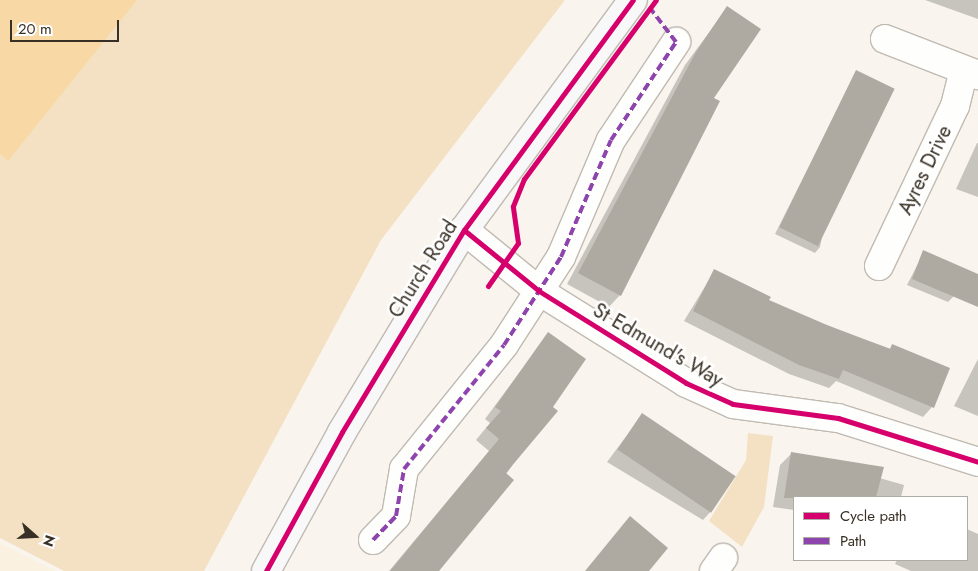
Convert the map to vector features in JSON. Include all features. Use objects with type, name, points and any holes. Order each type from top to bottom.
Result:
[{"type":"street","name":"Church Road","points":[[266,571],[342,432],[464,230],[633,0]]},
{"type":"street","name":"Ayres Drive","points":[[878,266],[971,73],[885,39]]},
{"type":"street","points":[[373,540],[396,516],[404,469],[504,345],[561,257],[611,140],[676,42]]},
{"type":"street","name":"St Edmund's Way","points":[[464,230],[539,291],[686,383],[733,404],[838,418],[978,462]]},
{"type":"shaded area","points":[[0,0],[565,0],[381,240],[204,571],[64,571],[0,538]]},
{"type":"shaded area","points":[[0,0],[137,0],[8,161],[0,154]]},
{"type":"shaded area","points":[[748,433],[773,436],[764,507],[742,547],[709,521],[746,460]]},
{"type":"shaded area","points":[[0,543],[56,571],[0,571]]},
{"type":"building","points":[[727,6],[761,29],[714,98],[720,101],[621,296],[578,273],[696,52]]},
{"type":"building","points":[[856,70],[895,89],[818,246],[779,227]]},
{"type":"building","points":[[923,250],[978,274],[978,307],[912,279]]},
{"type":"building","points":[[714,269],[771,297],[769,300],[827,325],[890,349],[892,344],[950,368],[934,408],[843,370],[839,379],[799,365],[693,311]]},
{"type":"building","points":[[548,332],[586,359],[553,407],[558,411],[506,473],[514,480],[439,571],[390,571],[499,439],[486,428],[501,411],[495,407]]},
{"type":"building","points":[[642,413],[736,476],[711,513],[617,449]]},
{"type":"building","points":[[791,452],[884,467],[876,496],[793,496],[793,498],[784,498]]},
{"type":"building","points":[[630,516],[668,548],[649,571],[585,571]]},
{"type":"marked path","points":[[373,540],[396,516],[404,469],[504,345],[561,257],[611,140],[676,42],[650,8]]},
{"type":"cycle path","points":[[266,571],[342,432],[464,230],[633,0]]},
{"type":"cycle path","points":[[488,286],[518,243],[513,206],[524,179],[656,0]]},
{"type":"cycle path","points":[[464,230],[539,291],[686,383],[733,404],[838,418],[978,462]]}]
